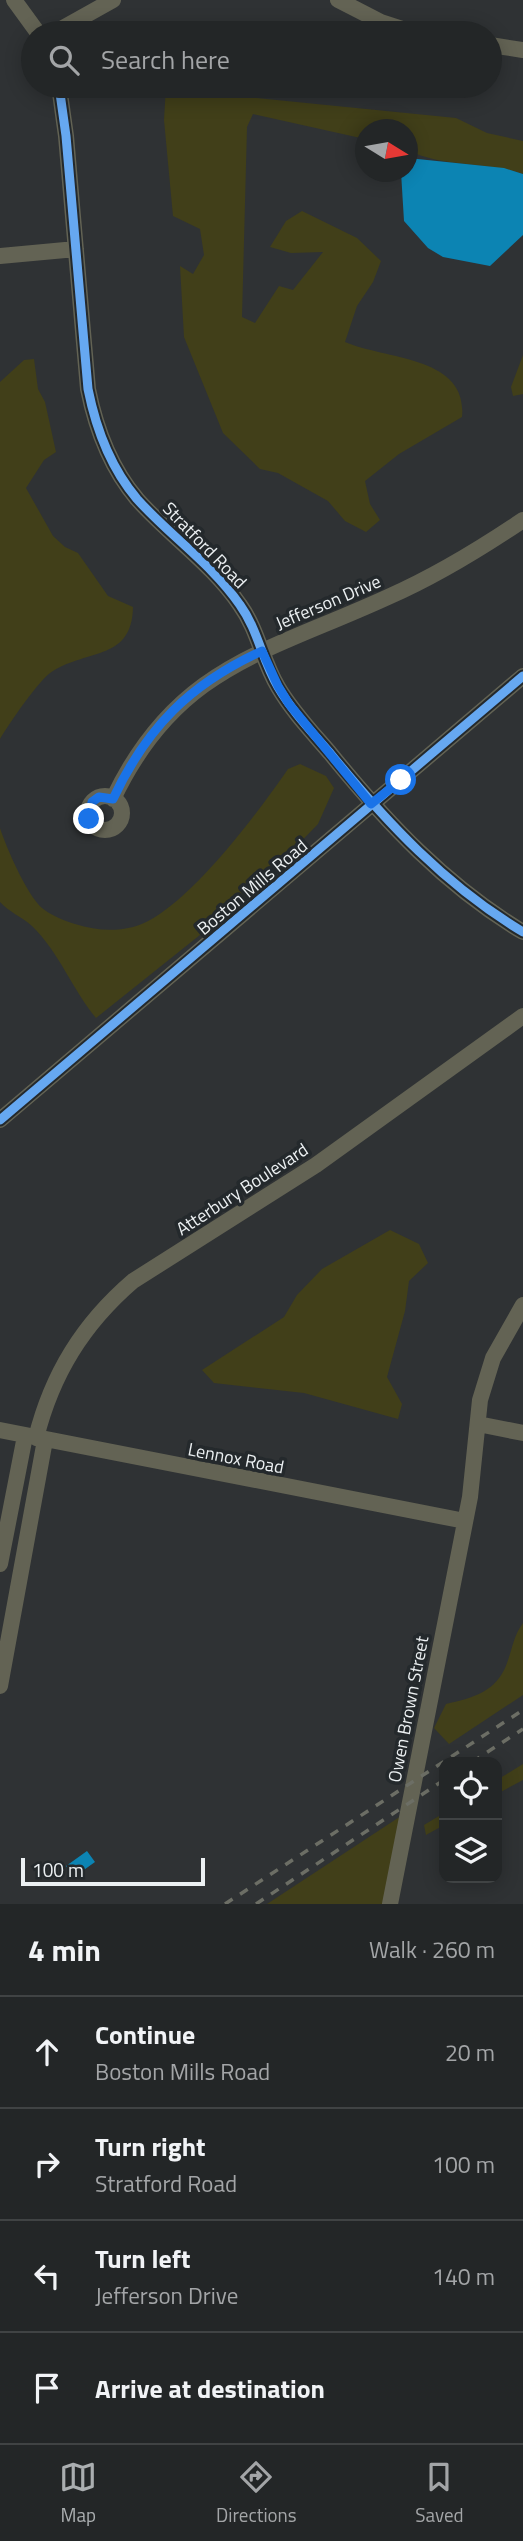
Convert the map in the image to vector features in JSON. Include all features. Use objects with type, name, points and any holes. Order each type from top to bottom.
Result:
[{"type":"street","points":[[14,0],[29,21]]},
{"type":"street","points":[[75,21],[113,0]]},
{"type":"street","points":[[338,0],[379,21]]},
{"type":"street","points":[[502,47],[523,50]]},
{"type":"street","name":"Stratford Road","points":[[60,98],[88,389],[94,416],[109,456],[137,498],[223,582],[253,625],[262,651],[289,704],[371,804],[442,874],[497,917],[523,932]]},
{"type":"street","points":[[0,256],[76,249]]},
{"type":"street","name":"Jefferson Drive","points":[[113,799],[131,760],[171,710],[202,683],[262,651],[427,579],[523,520]]},
{"type":"street","name":"Boston Mills Road","points":[[0,1120],[523,676]]},
{"type":"street","name":"Atterbury Boulevard","points":[[0,1564],[49,1396],[71,1351],[107,1304],[133,1281],[316,1164],[523,1016]]},
{"type":"street","name":"Owen Brown Street","points":[[390,1904],[474,1477],[480,1400],[493,1358],[523,1305]]},
{"type":"street","points":[[478,1424],[523,1433]]},
{"type":"street","name":"Lennox Road","points":[[0,1430],[465,1521]]},
{"type":"street","name":"Atterbury Boulevard","points":[[0,1686],[35,1438]]},
{"type":"shaded area","points":[[165,98],[256,98],[456,118],[487,133],[523,141],[523,174],[494,167],[435,160],[418,155],[418,119],[355,119],[355,137],[253,114],[247,127],[242,317],[255,323],[279,286],[293,290],[323,252],[291,253],[270,247],[286,221],[302,211],[357,238],[381,261],[373,282],[357,306],[345,342],[422,363],[439,371],[452,382],[460,397],[462,417],[399,454],[365,481],[370,504],[380,520],[366,532],[345,521],[328,501],[278,473],[260,469],[223,433],[184,337],[180,266],[193,274],[204,255],[200,229],[173,216],[164,120]]},
{"type":"shaded area","points":[[523,355],[523,394],[513,396],[511,387]]},
{"type":"shaded area","points":[[34,359],[38,389],[45,402],[56,452],[44,460],[26,488],[53,536],[65,547],[78,553],[108,596],[133,607],[131,624],[117,645],[67,664],[47,675],[0,739],[0,382],[24,360]]},
{"type":"shaded area","points":[[300,764],[326,776],[334,788],[318,824],[245,899],[96,1018],[42,936],[0,902],[0,828],[24,882],[36,902],[49,913],[75,924],[104,930],[133,927],[153,918],[196,883],[259,810],[288,769]]},
{"type":"shaded area","points":[[390,1230],[419,1244],[428,1263],[409,1281],[405,1311],[387,1377],[402,1404],[398,1419],[304,1393],[214,1383],[202,1370],[284,1317],[297,1295],[322,1269]]},
{"type":"shaded area","points":[[523,1623],[523,1695],[449,1744],[434,1728],[446,1704],[474,1696],[497,1681],[503,1673]]},
{"type":"shaded area","points":[[523,1764],[523,1780],[502,1791],[502,1777]]},
{"type":"shaded area","points":[[404,1814],[384,1904],[267,1904]]},
{"type":"shaded area","points":[[439,1816],[439,1828],[426,1835],[424,1825]]},
{"type":"water","points":[[418,159],[504,168],[523,174],[523,235],[490,266],[443,257],[428,248],[404,221],[402,182],[418,182]]},
{"type":"water","points":[[87,1851],[95,1862],[74,1877],[66,1866]]},
{"type":"railway","points":[[225,1904],[523,1710]]},
{"type":"railway","points":[[480,1757],[523,1729]]},
{"type":"railway","points":[[256,1904],[439,1783]]},
{"type":"cycle path","points":[[61,98],[88,389],[100,433],[119,474],[137,499],[229,590],[246,615],[284,696],[373,804],[443,873],[495,914],[523,932]]},
{"type":"cycle path","points":[[0,1120],[523,676]]},
{"type":"route","points":[[89,819],[88,810],[92,802],[99,797],[108,796],[113,799],[131,760],[171,710],[202,683],[262,651],[289,704],[371,804],[401,780]]}]
